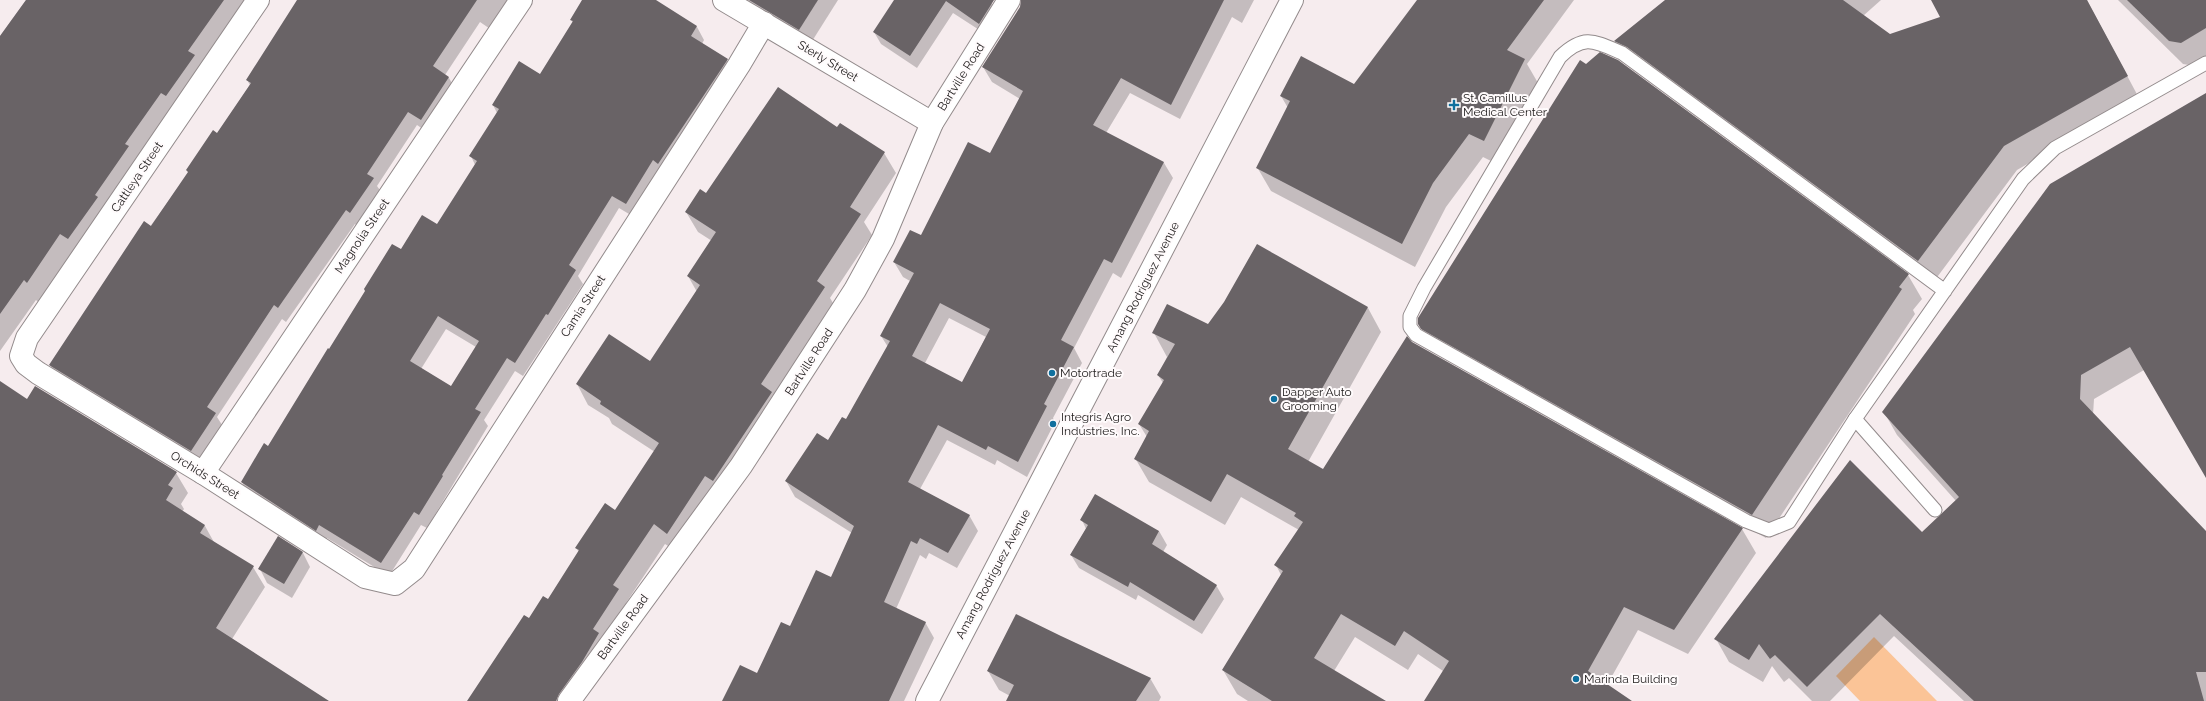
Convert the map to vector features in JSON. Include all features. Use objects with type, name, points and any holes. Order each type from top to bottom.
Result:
[{"type":"street","name":"Cattleya Street","points":[[21,356],[27,338],[258,0]]},
{"type":"street","name":"Magnolia Street","points":[[203,473],[521,0]]},
{"type":"street","name":"Sterly Street","points":[[724,0],[932,123]]},
{"type":"street","name":"Bartville Road","points":[[569,701],[741,466],[855,290],[883,239],[932,123],[1010,0]]},
{"type":"street","name":"Amang Rodriguez Avenue","points":[[927,701],[1292,0]]},
{"type":"street","name":"Camia Street","points":[[395,584],[414,569],[730,79],[764,23]]},
{"type":"street","name":"Orchids Street","points":[[21,356],[26,364],[38,373],[203,473],[365,577],[395,584]]},
{"type":"lane","points":[[1945,291],[1622,53],[1593,41],[1572,46],[1560,58],[1424,288],[1410,316],[1410,327],[1416,335],[1739,517],[1769,530],[1789,522],[1855,419],[1945,291],[2023,179],[2055,148],[2206,63]]},
{"type":"lane","points":[[1855,419],[1935,510]]},
{"type":"shaded area","points":[[1874,637],[1937,701],[1860,701],[1836,676]]},
{"type":"building","points":[[26,0],[224,0],[188,51],[195,55],[166,96],[161,93],[125,144],[129,146],[95,195],[98,197],[68,239],[60,234],[27,283],[24,280],[0,314],[0,36]]},
{"type":"building","points":[[297,0],[477,0],[433,66],[449,77],[421,120],[408,112],[367,174],[374,178],[350,213],[346,210],[278,308],[274,305],[207,407],[216,413],[191,451],[49,365],[144,221],[151,226],[188,172],[186,170],[213,130],[217,133],[251,83],[246,80]]},
{"type":"building","points":[[582,0],[656,0],[697,26],[691,36],[728,59],[658,164],[653,160],[626,204],[612,196],[569,265],[576,270],[548,315],[546,314],[515,363],[507,358],[475,409],[481,412],[442,475],[443,476],[419,515],[414,512],[381,563],[319,525],[316,531],[241,482],[264,443],[268,446],[365,291],[364,289],[392,244],[401,249],[422,215],[437,224],[477,161],[469,156],[499,109],[492,105],[519,61],[540,74],[573,21],[570,20]],"holes":[[[438,316],[479,341],[451,386],[410,361]]]},
{"type":"building","points":[[749,0],[818,0],[799,30]]},
{"type":"building","points":[[894,0],[994,0],[979,24],[946,1],[910,56],[873,32]]},
{"type":"building","points":[[1021,0],[1224,0],[1171,105],[1121,78],[1093,125],[1164,162],[1112,263],[1104,259],[1061,340],[1074,347],[1044,404],[1047,406],[1018,462],[988,446],[986,450],[938,425],[908,482],[970,515],[948,553],[920,538],[917,544],[911,541],[884,602],[926,622],[889,701],[722,701],[740,665],[757,673],[781,622],[790,626],[816,570],[831,577],[854,526],[785,481],[817,433],[828,440],[842,417],[846,419],[890,341],[880,336],[914,273],[893,262],[910,230],[921,235],[968,142],[990,153],[1023,91],[982,67],[1020,7]],"holes":[[[940,303],[990,329],[962,382],[912,356]]]},
{"type":"building","points":[[1417,0],[1544,0],[1507,50],[1525,59],[1484,141],[1469,134],[1433,183],[1402,244],[1256,168],[1290,101],[1280,96],[1301,56],[1354,84]]},
{"type":"building","points":[[1665,0],[1843,0],[1890,34],[1940,17],[1931,0],[2087,0],[2128,76],[2004,146],[1918,261],[1627,47],[1614,41]]},
{"type":"building","points":[[2127,0],[2206,0],[2206,28],[2181,43],[2169,41]]},
{"type":"building","points":[[1600,52],[1618,60],[1909,274],[1899,287],[1902,289],[1752,515],[1421,329],[1418,324],[1418,318],[1580,60],[1586,64]]},
{"type":"building","points":[[778,87],[837,127],[840,123],[885,152],[850,207],[861,214],[817,281],[825,287],[761,384],[772,392],[713,481],[705,476],[667,534],[654,524],[613,585],[619,589],[593,629],[599,633],[582,662],[559,694],[556,701],[467,701],[524,615],[529,618],[543,596],[548,599],[579,550],[575,548],[605,503],[615,510],[659,443],[600,404],[601,401],[576,384],[609,334],[650,361],[700,285],[687,276],[716,232],[685,212],[700,189],[706,193]]},
{"type":"building","points":[[2206,93],[2206,478],[2130,347],[2081,375],[2080,399],[2206,531],[2206,672],[2196,672],[2204,701],[1974,701],[1880,614],[1807,687],[1775,655],[1770,659],[1759,644],[1749,660],[1714,639],[1850,460],[1922,532],[1959,497],[1882,412],[2050,184]]},
{"type":"building","points":[[1257,244],[1368,307],[1288,449],[1323,469],[1407,336],[1412,342],[1743,528],[1674,630],[1624,607],[1588,671],[1632,701],[1424,701],[1449,661],[1404,631],[1395,646],[1341,614],[1314,658],[1386,701],[1272,701],[1222,670],[1283,571],[1274,565],[1303,522],[1294,516],[1296,513],[1227,474],[1211,502],[1134,459],[1149,431],[1138,424],[1164,380],[1157,375],[1175,344],[1152,333],[1167,304],[1208,324],[1224,302]]},
{"type":"building","points":[[0,381],[27,399],[35,386],[177,472],[168,485],[173,488],[166,500],[205,525],[200,533],[254,566],[216,628],[329,701],[0,701]]},
{"type":"building","points":[[1095,494],[1159,531],[1152,544],[1217,585],[1194,621],[1130,582],[1128,587],[1070,555],[1088,525],[1080,520]]},
{"type":"building","points":[[278,536],[303,552],[284,584],[258,569]]},
{"type":"building","points":[[1016,614],[1151,678],[1136,701],[1006,701],[1014,685],[987,671]]},
{"type":"place","name":"St. Camillus Medical Center","points":[[1454,105]]},
{"type":"place","name":"Motortrade","points":[[1052,373]]},
{"type":"place","name":"Dapper Auto Grooming","points":[[1274,399]]},
{"type":"place","name":"Integris Agro Industries, Inc.","points":[[1053,424]]},
{"type":"place","name":"Marinda Building","points":[[1576,679]]}]
